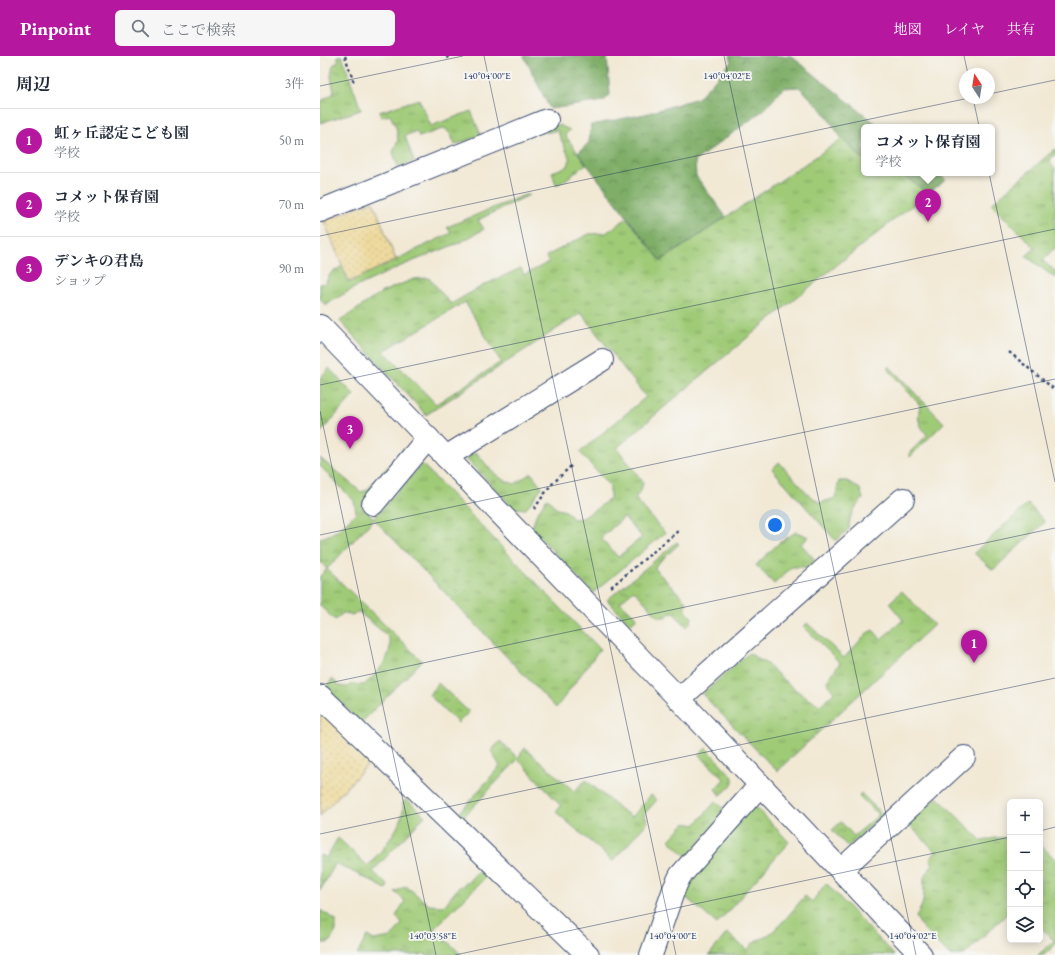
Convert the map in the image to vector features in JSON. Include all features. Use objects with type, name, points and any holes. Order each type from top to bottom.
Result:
[{"type":"street","points":[[320,210],[548,120]]},
{"type":"street","points":[[320,326],[679,699],[921,955]]},
{"type":"street","points":[[446,457],[602,360]]},
{"type":"street","points":[[373,504],[428,438]]},
{"type":"street","points":[[679,699],[903,499]]},
{"type":"street","points":[[320,696],[588,955]]},
{"type":"street","points":[[841,870],[964,757]]},
{"type":"street","points":[[651,955],[680,876],[760,784]]},
{"type":"path","points":[[345,56],[354,83]]},
{"type":"path","points":[[1009,352],[1055,390]]},
{"type":"path","points":[[521,535],[528,518],[542,496],[571,466]]},
{"type":"path","points":[[589,606],[678,531]]},
{"type":"green space","points":[[337,56],[342,56],[361,110],[320,123],[320,102],[334,93],[331,76],[333,65],[339,61]]},
{"type":"green space","points":[[524,56],[607,56],[610,95],[604,101],[550,109]]},
{"type":"green space","points":[[729,56],[791,56],[876,124],[861,124],[861,157],[842,139],[823,111],[799,87],[783,88],[765,109],[695,161],[696,176],[726,217],[661,261],[578,153],[589,142],[591,125],[645,114],[698,98],[731,62]]},
{"type":"green space","points":[[419,99],[431,126],[471,111],[481,135],[455,145],[451,135],[445,128],[419,137],[417,131],[405,136],[414,161],[398,167],[393,152],[398,140],[396,127],[390,115],[381,117],[379,112]]},
{"type":"green space","points":[[559,125],[570,130],[565,135],[586,164],[564,181],[556,185],[552,172],[568,166],[570,159],[557,130],[546,133],[544,129]]},
{"type":"green space","points":[[842,139],[861,157],[861,176],[904,176],[928,193],[849,255],[693,383],[617,448],[643,482],[641,491],[635,498],[665,533],[593,593],[532,529],[536,515],[547,498],[557,509],[566,511],[573,519],[583,518],[610,499],[610,487],[580,452],[646,397],[581,313],[426,415],[340,321],[382,292],[414,279],[429,278],[451,304],[484,285],[521,268],[524,275],[549,262],[546,256],[589,234],[606,233],[627,218],[661,261]],"holes":[[[465,302],[501,362],[436,404],[384,351]],[[624,517],[642,537],[618,557],[601,538]]]},
{"type":"green space","points":[[1055,149],[1055,155],[1050,159],[1051,164],[1055,169],[1055,250],[1053,249],[1043,261],[1055,271],[1055,278],[1026,256],[1035,248],[991,204]]},
{"type":"green space","points":[[904,176],[941,176],[946,180],[928,193]]},
{"type":"green space","points":[[527,194],[529,195],[478,220],[484,229],[461,242],[401,266],[356,287],[325,305],[320,298],[320,284],[325,283],[331,273],[342,266],[349,282],[451,233],[447,227]]},
{"type":"green space","points":[[889,366],[944,423],[910,457],[909,453],[927,435],[919,421],[920,405],[887,368]]},
{"type":"green space","points":[[329,368],[354,395],[320,433],[320,378]]},
{"type":"green space","points":[[404,448],[408,453],[361,506],[374,518],[422,464],[600,649],[556,708],[374,519],[327,569],[320,562],[320,538],[330,534],[344,525],[356,513],[354,501],[320,466],[320,458],[361,492],[367,490]]},
{"type":"green space","points":[[476,452],[497,476],[508,482],[515,484],[531,473],[542,487],[526,509],[514,508],[466,459]]},
{"type":"green space","points":[[779,462],[807,493],[820,503],[835,498],[839,481],[847,481],[860,489],[863,499],[853,512],[849,529],[836,541],[772,469]]},
{"type":"green space","points":[[1028,504],[1045,522],[993,570],[974,553]]},
{"type":"green space","points":[[796,532],[809,537],[801,544],[815,560],[808,567],[792,567],[774,584],[756,565],[780,542]]},
{"type":"green space","points":[[677,542],[679,544],[656,565],[655,569],[687,602],[684,608],[692,618],[690,624],[687,627],[672,612],[665,617],[658,617],[634,590],[620,602],[637,618],[630,624],[607,600]]},
{"type":"green space","points":[[327,569],[422,661],[361,723],[326,688],[332,679],[340,686],[347,687],[352,684],[364,685],[384,664],[390,650],[390,643],[386,635],[359,612],[351,615],[343,613],[335,620],[320,606],[320,576]]},
{"type":"green space","points":[[902,591],[934,625],[777,771],[702,694],[749,653],[768,665],[787,683],[808,699],[820,705],[834,693],[827,681],[840,663],[804,627],[807,623],[844,658],[867,633],[873,630],[881,639],[903,620],[889,603]]},
{"type":"green space","points":[[438,683],[469,712],[458,723],[429,695]]},
{"type":"green space","points":[[500,741],[518,758],[525,748],[574,791],[586,780],[620,809],[632,817],[651,795],[657,800],[644,814],[648,822],[613,861],[556,812],[561,806],[518,759],[459,822],[456,817],[500,766],[491,751]]},
{"type":"green space","points":[[706,748],[733,777],[733,784],[720,796],[715,789],[724,779],[699,755]]},
{"type":"green space","points":[[861,793],[883,815],[848,847],[832,830],[841,822],[854,836],[879,815],[859,796]]},
{"type":"green space","points":[[937,797],[982,841],[1004,838],[1007,836],[1007,914],[964,955],[949,955],[921,926],[916,917],[922,905],[924,895],[924,877],[933,864],[930,859],[936,852],[908,824]]},
{"type":"green space","points":[[406,799],[425,816],[373,871],[388,886],[386,889],[336,863],[320,891],[320,855],[326,858],[338,838],[368,866],[392,837],[401,820],[403,803]]},
{"type":"green space","points":[[716,801],[726,811],[687,857],[669,840],[685,823],[695,825]]},
{"type":"green space","points":[[752,808],[758,809],[789,842],[717,924],[683,895],[686,882]]},
{"type":"green space","points":[[1043,847],[1055,859],[1055,945],[1044,955],[1038,955],[1054,941],[1043,929]]},
{"type":"green space","points":[[480,869],[488,875],[434,929],[462,955],[425,955],[423,953],[421,955],[357,955],[367,936],[374,940],[391,937],[402,924],[396,916],[405,901],[395,892],[406,886],[429,905],[444,906],[458,888],[468,882]]},
{"type":"green space","points":[[826,883],[894,955],[709,955],[727,933],[747,950],[756,940],[776,929],[805,896],[812,902]]},
{"type":"green space","points":[[320,910],[336,920],[336,931],[329,943],[320,943]]},
{"type":"sand","points":[[373,201],[396,260],[349,282],[324,221]]},
{"type":"sand","points":[[320,709],[372,760],[320,816]]},
{"type":"place","name":"コメット保育園","points":[[928,222]]},
{"type":"place","name":"デンキの君島","points":[[350,449]]},
{"type":"place","name":"虹ヶ丘認定こども園","points":[[974,663]]}]
